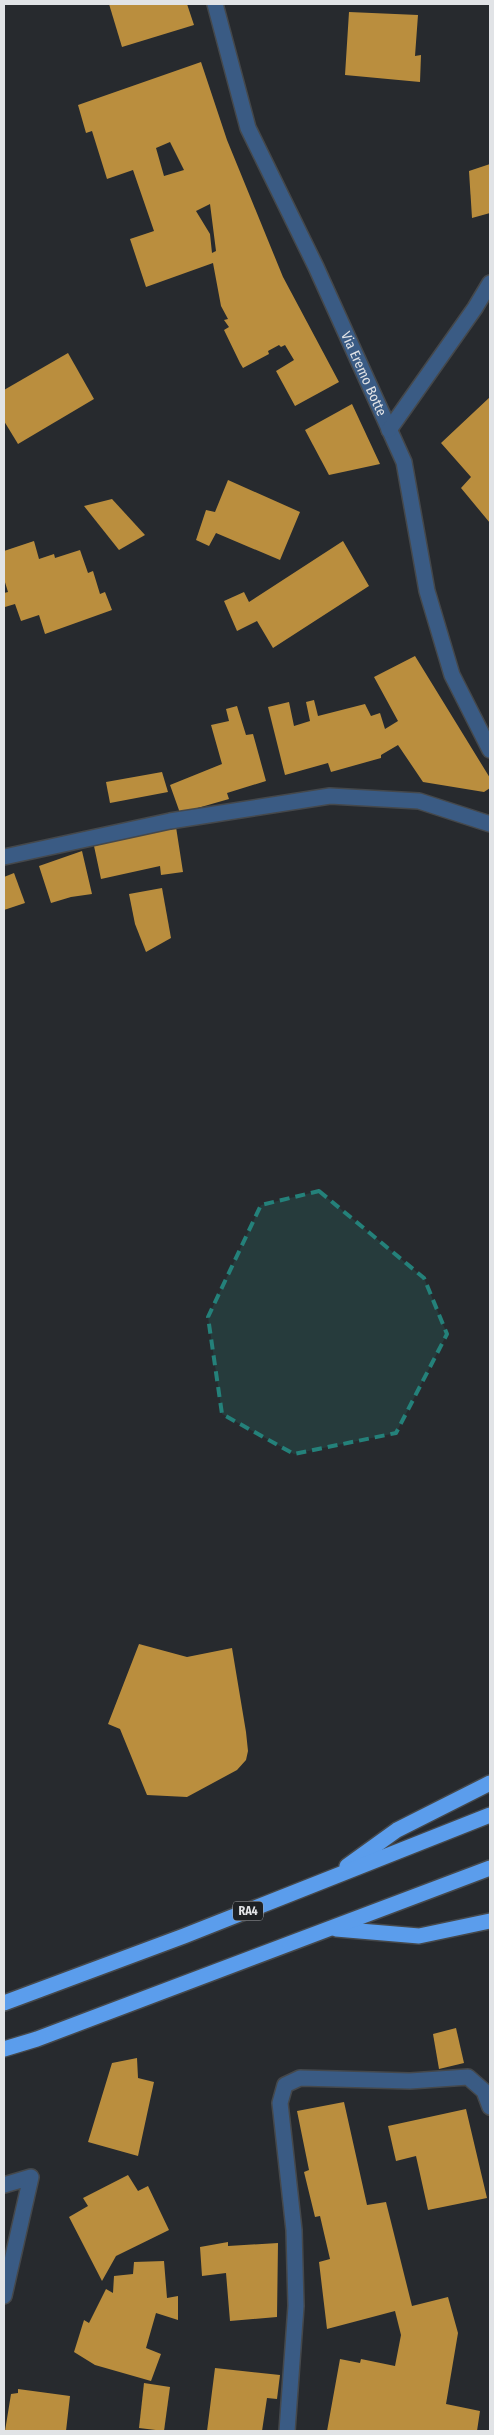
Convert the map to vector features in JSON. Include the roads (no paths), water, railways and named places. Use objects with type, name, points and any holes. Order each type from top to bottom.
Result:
[{"type":"highway","points":[[329,1879],[397,1830],[490,1783]]},
{"type":"highway","name":"RA4","points":[[4,2003],[329,1879],[490,1814]]},
{"type":"highway","points":[[4,2049],[37,2039],[490,1868]]},
{"type":"highway","points":[[332,1929],[419,1936],[490,1921]]},
{"type":"street","name":"Via Eremo Botte","points":[[215,4],[248,128],[316,267],[404,462],[427,591],[452,675],[490,750]]},
{"type":"street","points":[[389,430],[475,308],[490,283]]},
{"type":"street","points":[[4,857],[170,821],[330,796],[420,801],[490,824]]},
{"type":"street","points":[[286,2431],[296,2306],[294,2230],[280,2103],[284,2086],[300,2078],[410,2081],[468,2077],[484,2091],[490,2107]]},
{"type":"street","points":[[4,2185],[32,2177],[4,2296]]}]
